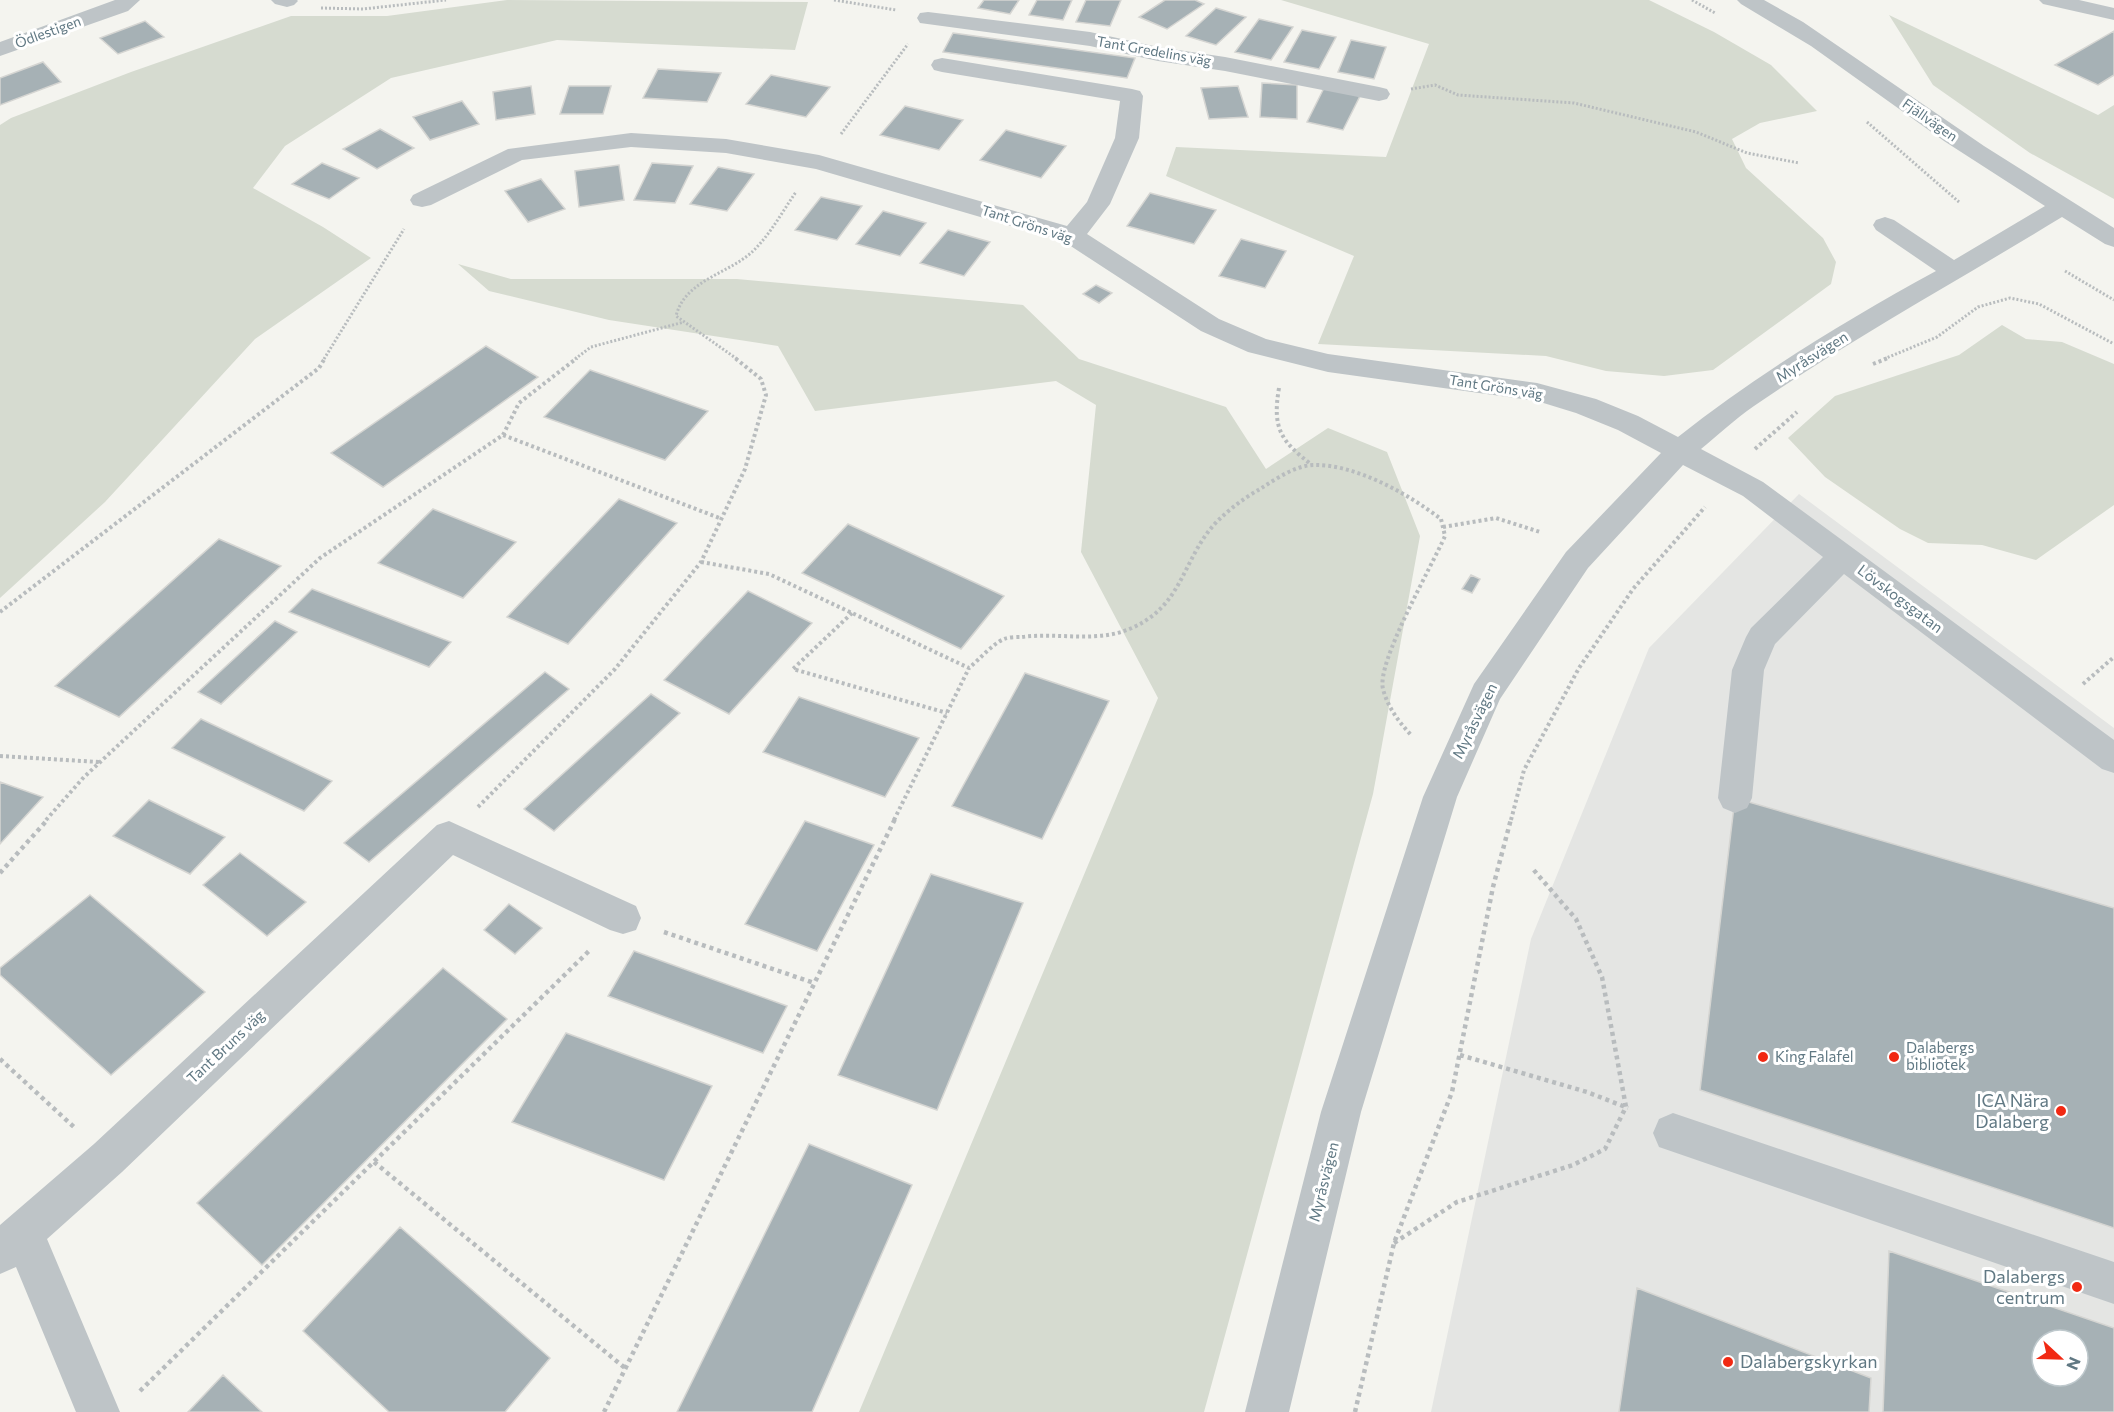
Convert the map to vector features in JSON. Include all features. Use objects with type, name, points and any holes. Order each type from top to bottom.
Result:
[{"type":"street","name":"Ödlestigen","points":[[0,49],[120,6],[129,0]]},
{"type":"street","points":[[282,0],[287,1]]},
{"type":"street","name":"Fjällvägen","points":[[1748,0],[1775,14],[1825,46],[1991,162],[2114,239]]},
{"type":"street","points":[[2050,0],[2114,14]]},
{"type":"street","name":"Tant Gredelins väg","points":[[928,18],[1090,39],[1158,54],[1225,64],[1379,94]]},
{"type":"street","points":[[942,65],[1132,96],[1127,138],[1098,204],[1071,236]]},
{"type":"street","name":"Tant Gröns väg","points":[[422,200],[516,154],[630,140],[726,146],[819,162],[1071,236],[1210,326],[1258,346],[1329,363],[1537,392],[1586,406],[1628,423],[1680,450]]},
{"type":"street","name":"Myråsvägen","points":[[1267,1412],[1341,1112],[1440,797],[1486,693],[1577,560],[1680,450],[1743,400],[1889,308],[1954,273],[2062,206]]},
{"type":"street","points":[[1885,225],[1954,273]]},
{"type":"street","name":"Lövskogsgatan","points":[[1680,450],[1732,477],[1780,508],[2114,759]]},
{"type":"street","points":[[1735,798],[1748,670],[1762,637],[1843,556]]},
{"type":"street","points":[[449,836],[623,918]]},
{"type":"street","name":"Tant Bruns väg","points":[[12,1243],[108,1158],[449,836]]},
{"type":"street","points":[[1673,1133],[2114,1283]]},
{"type":"street","points":[[12,1243],[117,1404]]},
{"type":"path","points":[[287,1],[286,7],[363,9],[446,0]]},
{"type":"path","points":[[449,836],[615,669],[700,562],[746,469],[766,395],[761,379],[748,367],[676,316],[676,307],[682,298],[746,256],[928,18],[834,0]]},
{"type":"path","points":[[1692,0],[1723,18]]},
{"type":"path","points":[[1379,94],[1394,97],[1405,91],[1436,85],[1458,95],[1574,103],[1696,132],[1747,153],[1799,163]]},
{"type":"path","points":[[1866,121],[1959,202]]},
{"type":"path","points":[[0,612],[319,368],[422,200]]},
{"type":"path","points":[[2066,271],[2114,300]]},
{"type":"path","points":[[1865,367],[1937,337],[1978,307],[2010,298],[2038,304],[2114,344]]},
{"type":"path","points":[[0,873],[99,762],[320,558],[502,435],[519,403],[591,347],[685,322]]},
{"type":"path","points":[[1293,355],[1280,381],[1276,404],[1280,429],[1289,448],[1312,465]]},
{"type":"path","points":[[1355,1412],[1394,1244],[1452,1092],[1493,886],[1524,770],[1579,668],[1633,589],[1758,446],[1800,409]]},
{"type":"path","points":[[502,435],[722,519]]},
{"type":"path","points":[[604,1412],[969,668],[1004,639],[1035,635],[1107,636],[1133,628],[1154,616],[1179,586],[1209,532],[1246,497],[1287,472],[1312,465],[1341,468],[1384,484],[1441,519],[1445,536],[1434,564],[1393,640],[1382,687],[1396,719],[1412,736]]},
{"type":"path","points":[[1443,527],[1496,518],[1540,532]]},
{"type":"path","points":[[700,562],[769,574],[969,668]]},
{"type":"path","points":[[852,613],[793,669],[947,713]]},
{"type":"path","points":[[0,756],[99,762]]},
{"type":"path","points":[[1394,1244],[1457,1202],[1572,1165],[1605,1149],[1626,1107],[1602,977],[1576,919],[1532,868]]},
{"type":"path","points":[[117,1404],[374,1162],[623,918],[814,983]]},
{"type":"path","points":[[1460,1055],[1588,1093],[1626,1107],[1673,1133]]},
{"type":"path","points":[[0,1059],[108,1158]]},
{"type":"path","points":[[374,1162],[625,1368]]},
{"type":"shaded area","points":[[507,0],[808,2],[795,50],[557,40],[391,78],[285,146],[253,188],[323,227],[371,258],[255,339],[105,502],[0,598],[0,125],[11,118],[131,72],[291,16],[387,16]]},
{"type":"shaded area","points":[[1281,0],[1649,0],[1714,32],[1771,65],[1817,111],[1760,123],[1732,139],[1746,168],[1823,238],[1836,262],[1831,284],[1713,370],[1664,376],[1606,371],[1546,356],[1318,344],[1354,256],[1166,176],[1176,147],[1386,157],[1429,44]]},
{"type":"shaded area","points":[[1889,15],[2098,115],[2114,105],[2114,199],[2030,153],[1933,85]]},
{"type":"shaded area","points":[[458,264],[511,279],[737,279],[1023,305],[1079,359],[1226,407],[1266,469],[1328,428],[1387,452],[1420,536],[1373,794],[1204,1412],[859,1412],[1158,698],[1081,552],[1096,405],[1056,381],[815,411],[778,346],[609,320],[489,291]]},
{"type":"shaded area","points":[[2002,325],[2026,339],[2062,342],[2114,364],[2114,505],[2036,560],[1982,545],[1928,543],[1900,529],[1825,477],[1788,438],[1835,396],[1959,355]]},
{"type":"shaded area","points":[[1799,494],[2114,728],[2114,1412],[1431,1412],[1531,939],[1649,648]]},
{"type":"building","points":[[984,0],[1019,0],[1010,14],[978,8]]},
{"type":"building","points":[[1037,0],[1072,0],[1063,20],[1029,15]]},
{"type":"building","points":[[1086,0],[1121,0],[1110,26],[1076,22]]},
{"type":"building","points":[[1165,0],[1195,0],[1204,4],[1167,29],[1139,17]]},
{"type":"building","points":[[1216,8],[1246,17],[1216,45],[1186,36]]},
{"type":"building","points":[[1259,19],[1293,27],[1271,60],[1235,52]]},
{"type":"building","points":[[145,21],[164,37],[118,54],[100,38]]},
{"type":"building","points":[[1302,30],[1336,37],[1319,69],[1284,62]]},
{"type":"building","points":[[2114,31],[2114,75],[2098,85],[2055,65]]},
{"type":"building","points":[[953,33],[1135,58],[1127,78],[943,52]]},
{"type":"building","points":[[1351,40],[1386,47],[1374,79],[1338,72]]},
{"type":"building","points":[[43,62],[61,82],[0,105],[0,78]]},
{"type":"building","points":[[658,69],[721,73],[707,102],[643,98]]},
{"type":"building","points":[[771,75],[830,87],[806,117],[746,104]]},
{"type":"building","points":[[1262,83],[1297,85],[1297,119],[1260,117]]},
{"type":"building","points":[[531,86],[535,114],[496,120],[493,92]]},
{"type":"building","points":[[569,86],[611,86],[603,114],[560,114]]},
{"type":"building","points":[[1238,86],[1248,117],[1209,119],[1201,88]]},
{"type":"building","points":[[1324,88],[1360,96],[1343,130],[1307,122]]},
{"type":"building","points":[[462,101],[479,124],[430,140],[413,117]]},
{"type":"building","points":[[905,106],[963,120],[939,150],[880,135]]},
{"type":"building","points":[[380,129],[414,148],[377,169],[343,149]]},
{"type":"building","points":[[1006,130],[1066,146],[1041,178],[980,160]]},
{"type":"building","points":[[322,163],[359,178],[329,199],[292,184]]},
{"type":"building","points":[[652,163],[693,166],[675,203],[634,200]]},
{"type":"building","points":[[619,165],[624,200],[579,207],[575,171]]},
{"type":"building","points":[[718,167],[754,174],[727,211],[690,204]]},
{"type":"building","points":[[541,179],[565,209],[528,222],[505,191]]},
{"type":"building","points":[[1150,193],[1216,210],[1194,244],[1127,226]]},
{"type":"building","points":[[821,197],[862,206],[837,240],[795,230]]},
{"type":"building","points":[[883,211],[926,223],[900,256],[856,244]]},
{"type":"building","points":[[948,230],[990,242],[964,276],[920,263]]},
{"type":"building","points":[[1241,239],[1286,251],[1265,288],[1219,276]]},
{"type":"building","points":[[1096,285],[1112,293],[1099,303],[1083,294]]},
{"type":"building","points":[[486,346],[538,377],[383,487],[331,453]]},
{"type":"building","points":[[590,370],[708,411],[665,460],[544,417]]},
{"type":"building","points":[[619,499],[677,523],[568,644],[507,617]]},
{"type":"building","points":[[433,509],[516,542],[463,598],[378,563]]},
{"type":"building","points":[[848,524],[1004,596],[961,649],[802,573]]},
{"type":"building","points":[[219,539],[281,566],[119,717],[55,686]]},
{"type":"building","points":[[1471,575],[1480,579],[1472,593],[1462,589]]},
{"type":"building","points":[[312,589],[451,642],[429,667],[289,612]]},
{"type":"building","points":[[748,591],[812,623],[729,714],[664,680]]},
{"type":"building","points":[[275,621],[297,632],[221,704],[198,692]]},
{"type":"building","points":[[545,672],[569,689],[369,862],[344,843]]},
{"type":"building","points":[[1025,673],[1109,701],[1042,839],[952,806]]},
{"type":"building","points":[[651,694],[680,713],[554,831],[524,809]]},
{"type":"building","points":[[799,697],[919,738],[885,797],[763,752]]},
{"type":"building","points":[[201,719],[332,781],[304,811],[172,748]]},
{"type":"building","points":[[0,782],[43,797],[0,844]]},
{"type":"building","points":[[1735,798],[2114,908],[2114,1228],[1700,1090]]},
{"type":"building","points":[[149,800],[225,837],[190,874],[113,836]]},
{"type":"building","points":[[805,821],[874,845],[817,951],[745,924]]},
{"type":"building","points":[[240,853],[306,902],[267,936],[203,885]]},
{"type":"building","points":[[931,874],[1023,903],[937,1110],[838,1075]]},
{"type":"building","points":[[90,895],[205,992],[111,1075],[0,975],[0,968]]},
{"type":"building","points":[[509,904],[542,928],[515,954],[484,930]]},
{"type":"building","points":[[634,951],[787,1006],[763,1053],[608,996]]},
{"type":"building","points":[[443,968],[507,1019],[262,1265],[197,1203]]},
{"type":"building","points":[[566,1033],[712,1086],[664,1180],[512,1122]]},
{"type":"building","points":[[809,1144],[912,1185],[812,1412],[677,1412]]},
{"type":"building","points":[[400,1227],[550,1358],[505,1412],[389,1412],[303,1331]]},
{"type":"building","points":[[1889,1251],[2114,1328],[2114,1412],[1883,1412]]},
{"type":"building","name":"Dalabergskyrkan","points":[[1637,1288],[1871,1378],[1869,1412],[1619,1412]]},
{"type":"building","points":[[223,1375],[262,1412],[188,1412]]},
{"type":"place","name":"King Falafel","points":[[1763,1057]]},
{"type":"place","name":"Dalabergs bibliotek","points":[[1894,1057]]},
{"type":"place","name":"ICA Nära Dalaberg","points":[[2061,1111]]},
{"type":"place","name":"Dalabergs centrum","points":[[2077,1287]]},
{"type":"place","name":"Dalabergskyrkan","points":[[1728,1362]]}]
